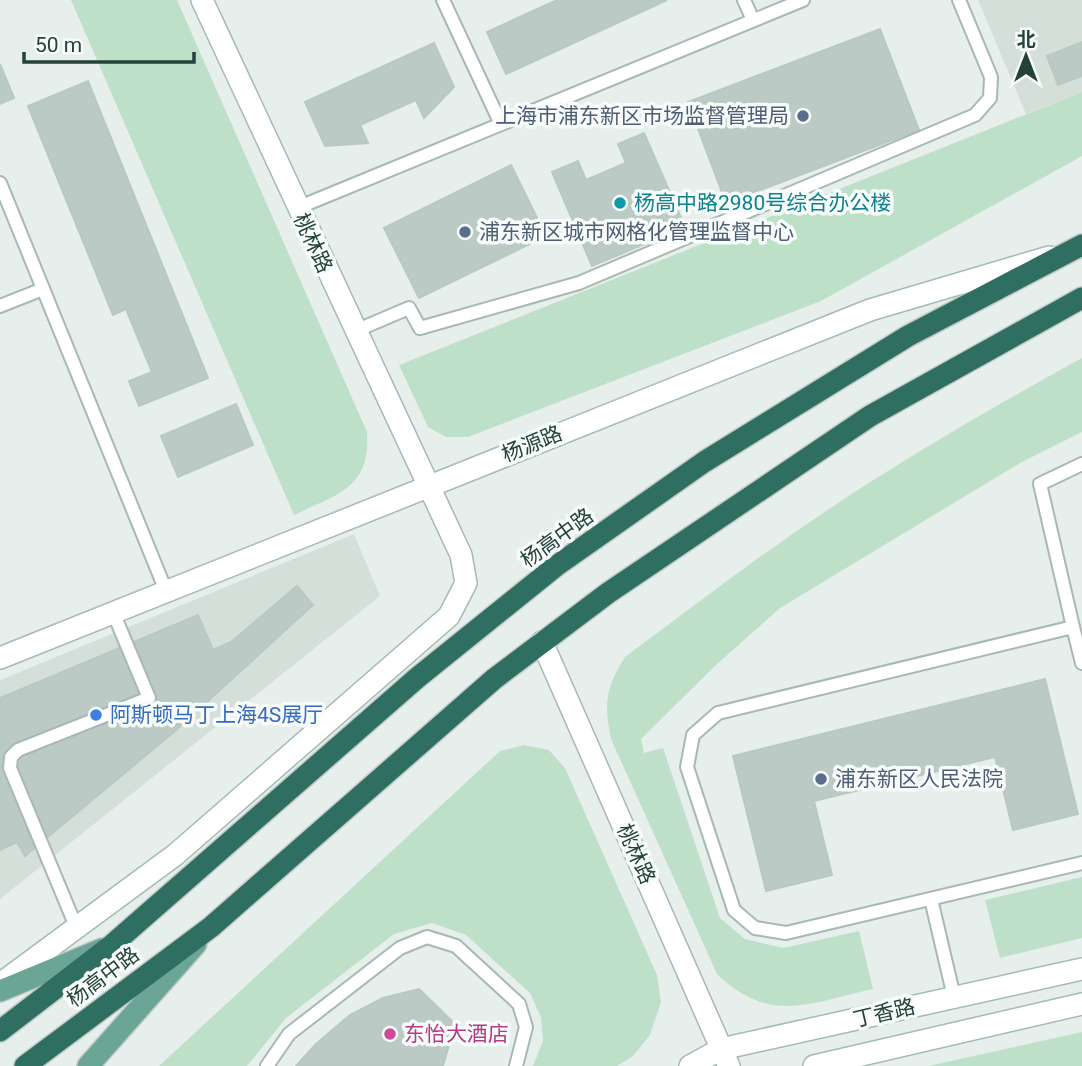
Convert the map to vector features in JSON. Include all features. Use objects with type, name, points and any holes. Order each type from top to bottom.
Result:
[{"type":"highway","name":"杨高中路","points":[[0,1031],[113,944],[418,678],[556,566],[704,462],[908,336],[1077,247]]},
{"type":"highway","name":"杨高中路","points":[[25,1066],[211,927],[494,679],[542,642],[757,489],[870,416],[1082,298]]},
{"type":"main road","name":"杨高中路","points":[[88,1066],[211,927]]},
{"type":"main road","name":"杨高中路","points":[[0,991],[113,944]]},
{"type":"street","name":"桃林路","points":[[0,984],[175,855],[449,616],[466,583],[466,568],[428,484],[202,0]]},
{"type":"street","name":"杨源路","points":[[0,658],[428,484],[870,310],[1077,247]]},
{"type":"street","name":"桃林路","points":[[542,642],[725,1058]]},
{"type":"street","name":"丁香路","points":[[690,1066],[954,997],[1082,969]]},
{"type":"street","name":"丁香路","points":[[814,1066],[1082,1004]]},
{"type":"lane","points":[[443,0],[500,122]]},
{"type":"lane","points":[[744,0],[753,20]]},
{"type":"lane","points":[[297,208],[500,122],[803,0]]},
{"type":"lane","points":[[355,331],[409,308],[420,328],[579,283],[975,115],[990,98],[990,77],[959,0]]},
{"type":"lane","points":[[0,183],[166,591]]},
{"type":"lane","points":[[0,306],[43,289]]},
{"type":"lane","points":[[1082,464],[1040,484],[1082,663]]},
{"type":"lane","points":[[77,929],[10,768],[11,757],[18,750],[149,698],[113,612]]},
{"type":"lane","points":[[1073,626],[718,713],[693,735],[687,767],[734,910],[755,928],[786,933],[1082,863]]},
{"type":"lane","points":[[931,899],[954,997]]},
{"type":"lane","points":[[267,1066],[289,1034],[400,948],[427,937],[456,946],[519,1004],[526,1027],[516,1066]]},
{"type":"shaded area","points":[[978,0],[1082,0],[1082,92],[1026,114]]},
{"type":"shaded area","points":[[354,534],[380,596],[0,899],[0,680]]},
{"type":"green space","points":[[71,0],[177,0],[367,432],[367,451],[357,477],[349,487],[325,501],[294,515]]},
{"type":"green space","points":[[1082,92],[1082,156],[821,301],[468,437],[446,437],[428,427],[399,365]]},
{"type":"green space","points":[[1082,358],[1082,432],[1020,463],[780,608],[716,665],[641,739],[644,753],[663,748],[720,918],[745,939],[783,948],[859,931],[873,989],[791,1006],[755,1000],[736,990],[717,974],[611,739],[607,706],[610,688],[618,668],[625,657],[811,521],[925,448]]},
{"type":"green space","points":[[524,745],[549,750],[565,768],[657,975],[661,1002],[650,1035],[633,1056],[617,1066],[533,1066],[543,1041],[541,1017],[530,993],[466,935],[432,923],[394,934],[286,1018],[247,1066],[159,1066],[500,751]]},
{"type":"green space","points":[[1082,877],[1082,938],[1000,958],[985,900]]},
{"type":"green space","points":[[1082,1032],[1082,1066],[928,1066]]},
{"type":"building","points":[[557,0],[667,0],[506,74],[487,32]]},
{"type":"building","name":"上海市浦东新区市场监督管理局","points":[[880,29],[919,130],[726,203],[688,102]]},
{"type":"building","points":[[1082,42],[1082,76],[1058,85],[1047,56]]},
{"type":"building","points":[[434,43],[454,87],[424,118],[416,100],[360,125],[368,143],[325,146],[305,102]]},
{"type":"building","points":[[0,64],[14,98],[0,104]]},
{"type":"building","points":[[88,81],[208,378],[139,406],[129,381],[152,372],[126,309],[113,315],[28,106]]},
{"type":"building","name":"杨高中路2980号综合办公楼","points":[[644,133],[685,227],[592,266],[552,172],[578,161],[586,180],[626,163],[618,144]]},
{"type":"building","name":"浦东新区城市网格化管理监督中心","points":[[511,165],[546,236],[419,298],[384,228]]},
{"type":"building","points":[[236,404],[253,445],[178,477],[161,436]]},
{"type":"building","name":"阿斯顿马丁上海4S展厅","points":[[297,586],[313,605],[175,731],[25,856],[17,842],[0,850],[0,698],[198,615],[213,650],[231,642]]},
{"type":"building","name":"浦东新区人民法院","points":[[1045,679],[1078,814],[1013,830],[995,757],[814,801],[832,875],[766,891],[733,756]]},
{"type":"building","name":"东怡大酒店","points":[[419,989],[455,1024],[443,1066],[296,1066],[316,1044],[350,1015],[383,998]]},
{"type":"place","name":"上海市浦东新区市场监督管理局","points":[[803,116]]},
{"type":"place","name":"杨高中路2980号综合办公楼","points":[[620,203]]},
{"type":"place","name":"浦东新区城市网格化管理监督中心","points":[[465,232]]},
{"type":"place","name":"阿斯顿马丁上海4S展厅","points":[[96,715]]},
{"type":"place","name":"浦东新区人民法院","points":[[821,779]]},
{"type":"place","name":"东怡大酒店","points":[[390,1034]]}]
